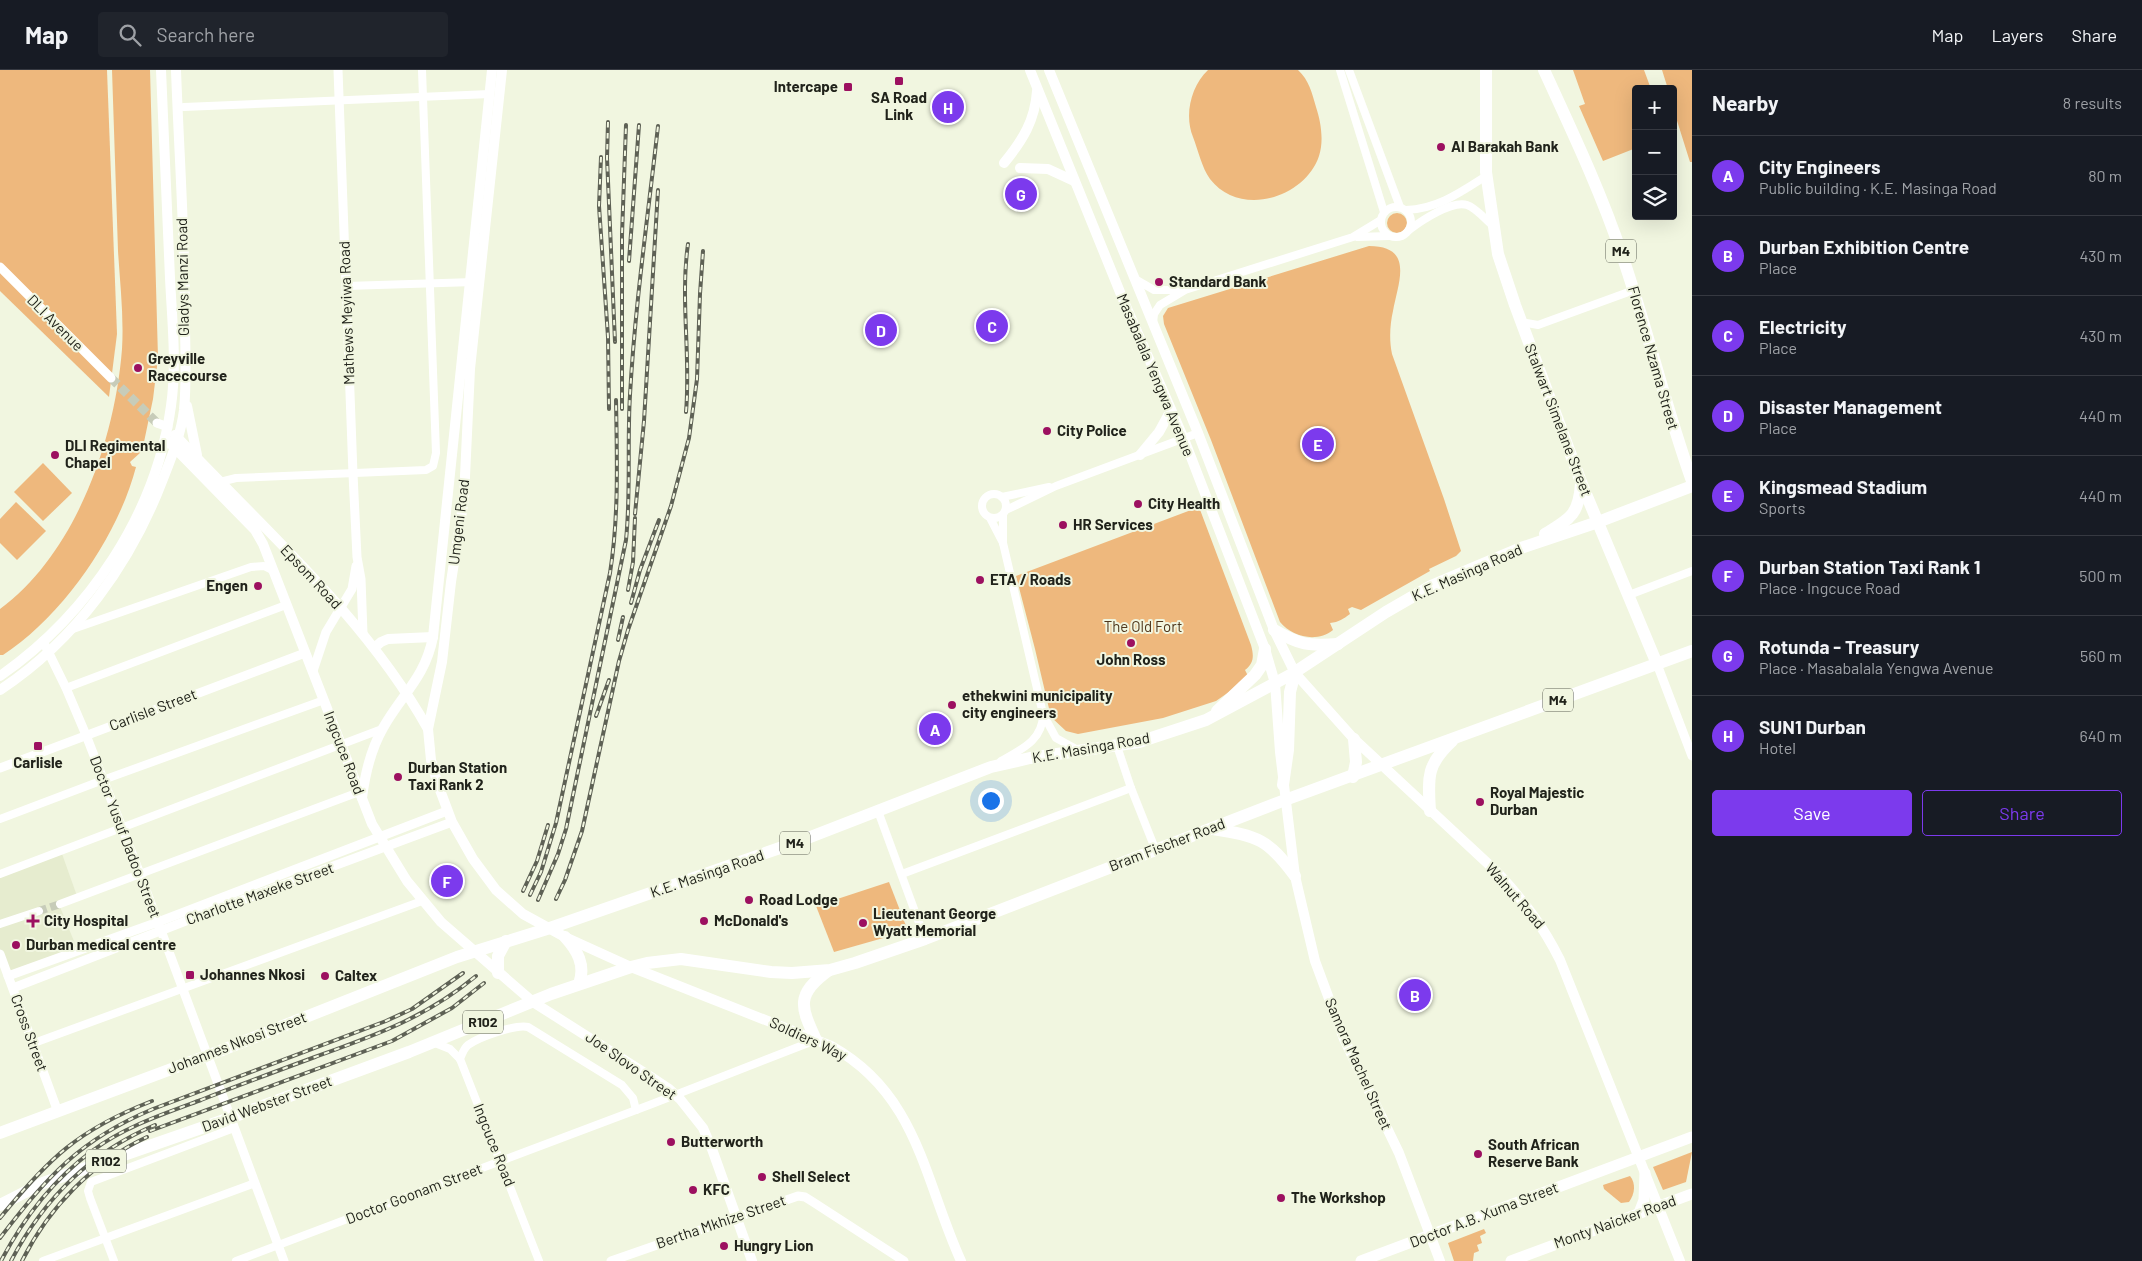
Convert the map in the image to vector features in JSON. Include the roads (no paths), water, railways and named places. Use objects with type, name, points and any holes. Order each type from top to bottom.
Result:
[{"type":"highway","name":"Stalwart Simelane Street","points":[[1486,70],[1486,176],[1492,225],[1498,254],[1521,322],[1581,482],[1657,664]]},
{"type":"highway","name":"Florence Nzama Street","points":[[1544,70],[1602,199],[1634,290],[1671,424],[1692,481]]},
{"type":"highway","points":[[1521,548],[1558,527],[1574,512],[1580,498],[1581,482]]},
{"type":"highway","name":"K.E. Masinga Road","points":[[550,928],[800,841],[991,767],[1030,758],[1118,746],[1162,736],[1210,718],[1295,673],[1431,586],[1521,548],[1598,522],[1692,486]]},
{"type":"highway","points":[[1274,630],[1291,640],[1307,645],[1338,644]]},
{"type":"highway","points":[[1210,718],[1255,675],[1262,664],[1265,650]]},
{"type":"highway","name":"Bram Fischer Road","points":[[631,967],[680,959],[779,973],[830,970],[925,939],[1285,800],[1692,651]]},
{"type":"highway","points":[[1284,785],[1290,692],[1295,673]]},
{"type":"highway","points":[[1430,811],[1428,778],[1430,770],[1437,757],[1458,736]]},
{"type":"highway","points":[[1353,776],[1356,762],[1354,739]]},
{"type":"highway","points":[[1211,828],[1239,833],[1264,842],[1281,857],[1295,876]]},
{"type":"highway","points":[[498,973],[498,956],[506,941],[550,928]]},
{"type":"highway","points":[[565,937],[574,947],[580,958],[582,976],[579,984]]},
{"type":"highway","name":"Johannes Nkosi Street","points":[[0,1133],[210,1061],[473,951],[506,941]]},
{"type":"highway","name":"R102","points":[[533,1002],[631,967]]},
{"type":"highway","points":[[816,1040],[805,1015],[803,1002],[805,994],[811,985],[830,970]]},
{"type":"highway","name":"David Webster Street","points":[[0,1205],[43,1183],[230,1119],[533,1002]]},
{"type":"main road","name":"Gladys Manzi Road","points":[[0,676],[43,641],[100,577],[127,535],[150,485],[165,438],[162,425],[174,371],[161,70]]},
{"type":"main road","name":"Gladys Manzi Road","points":[[0,690],[32,668],[49,653],[71,630],[109,582],[137,539],[178,438],[185,393],[185,296],[181,107],[176,70]]},
{"type":"main road","name":"Umgeni Road","points":[[361,796],[368,764],[382,729],[426,663],[433,637],[469,337],[492,70]]},
{"type":"main road","name":"Umgeni Road","points":[[474,282],[502,70]]},
{"type":"main road","name":"Masabalala Yengwa Avenue","points":[[1030,70],[1074,181],[1184,439],[1265,650],[1275,683]]},
{"type":"main road","name":"Masabalala Yengwa Avenue","points":[[1049,70],[1198,434],[1274,630],[1295,673]]},
{"type":"main road","points":[[1004,162],[1029,127],[1035,110],[1037,88]]},
{"type":"main road","points":[[163,107],[181,107]]},
{"type":"main road","points":[[1020,168],[1048,169],[1074,181]]},
{"type":"main road","points":[[171,296],[185,296]]},
{"type":"main road","name":"Umgeni Road","points":[[465,369],[464,498],[451,582],[442,662],[428,729],[431,760],[447,811],[473,859],[500,894],[523,914],[550,928]]},
{"type":"main road","points":[[185,393],[198,459]]},
{"type":"main road","points":[[1140,455],[1159,432],[1171,410]]},
{"type":"main road","name":"Epsom Road","points":[[162,425],[178,438],[341,608],[374,648],[407,694],[428,729]]},
{"type":"main road","points":[[165,438],[174,450]]},
{"type":"main road","name":"Ingcuce Road","points":[[174,450],[255,530],[263,544],[379,838],[422,901],[441,922],[498,973]]},
{"type":"main road","points":[[449,496],[464,498]]},
{"type":"main road","points":[[374,648],[381,642],[388,640],[433,637]]},
{"type":"main road","name":"Walnut Road","points":[[1295,673],[1381,766],[1498,873],[1518,895],[1546,932],[1560,960],[1680,1261]]},
{"type":"main road","name":"Samora Machel Street","points":[[1275,683],[1285,800],[1295,876],[1316,961],[1344,1039],[1399,1153],[1440,1261]]},
{"type":"main road","name":"Soldiers Way","points":[[550,928],[565,937],[631,967],[831,1046],[858,1063],[879,1083],[897,1106],[913,1135],[961,1261]]},
{"type":"main road","points":[[498,973],[533,1002]]},
{"type":"main road","name":"Joe Slovo Street","points":[[533,1002],[676,1095],[699,1122],[706,1135],[752,1261]]},
{"type":"main road","name":"Doctor A.B. Xuma Street","points":[[1361,1261],[1692,1137]]},
{"type":"main road","points":[[1640,1213],[1644,1200],[1645,1173]]},
{"type":"main road","name":"Monty Naicker Road","points":[[1511,1261],[1692,1194]]},
{"type":"street","name":"Mathews Meyiwa Road","points":[[338,70],[353,474],[363,634]]},
{"type":"street","points":[[220,482],[236,478],[426,470],[434,466],[436,457],[422,70]]},
{"type":"street","points":[[1340,70],[1384,212]]},
{"type":"street","points":[[1349,70],[1403,209],[1411,219],[1408,230]]},
{"type":"street","points":[[181,107],[490,94]]},
{"type":"street","points":[[1391,236],[1382,228],[1381,220],[1384,212],[1391,207],[1403,209],[1433,206],[1458,194],[1486,176]]},
{"type":"street","points":[[1354,237],[1403,235],[1436,213],[1461,204],[1470,206],[1492,225]]},
{"type":"street","points":[[1153,325],[1156,309],[1170,298],[1185,290],[1354,237],[1381,220]]},
{"type":"street","name":"DLI Avenue","points":[[0,267],[111,378]]},
{"type":"street","points":[[1134,278],[1154,290],[1185,290]]},
{"type":"street","points":[[346,286],[474,282]]},
{"type":"street","points":[[1521,322],[1538,325],[1634,290]]},
{"type":"street","points":[[990,518],[997,518],[1004,512],[1056,486],[1198,434]]},
{"type":"street","points":[[1003,542],[990,518],[982,510],[983,500],[991,494],[1002,497],[1056,486]]},
{"type":"street","points":[[1002,497],[1006,503],[1003,542],[1043,714],[1056,738],[1071,748],[1082,751]]},
{"type":"street","name":"Mathews Meyiwa Road","points":[[313,671],[326,632],[352,589],[357,556]]},
{"type":"street","points":[[71,630],[244,569],[264,566],[274,571]]},
{"type":"street","points":[[1629,595],[1692,571]]},
{"type":"street","points":[[66,688],[286,605]]},
{"type":"street","name":"Doctor Yusuf Dadoo Street","points":[[43,641],[86,735],[162,931],[284,1261]]},
{"type":"street","name":"Carlisle Street","points":[[0,768],[305,653]]},
{"type":"street","name":"Stalwart Simelane Street","points":[[1657,664],[1692,756]]},
{"type":"street","points":[[0,819],[324,700]]},
{"type":"street","points":[[991,767],[1033,741],[1041,729],[1043,714]]},
{"type":"street","points":[[0,874],[382,729]]},
{"type":"street","points":[[1118,746],[1131,788],[1156,851]]},
{"type":"street","points":[[902,874],[1131,788]]},
{"type":"street","points":[[60,904],[361,796]]},
{"type":"street","name":"Charlotte Maxeke Street","points":[[8,976],[158,922],[447,811]]},
{"type":"street","points":[[878,811],[925,939]]},
{"type":"street","name":"Charlotte Maxeke Street","points":[[13,988],[452,822]]},
{"type":"street","points":[[300,868],[304,877]]},
{"type":"street","points":[[238,891],[242,900]]},
{"type":"street","points":[[34,1043],[422,901]]},
{"type":"street","points":[[0,924],[39,911]]},
{"type":"street","points":[[82,950],[86,960]]},
{"type":"street","name":"Cross Street","points":[[0,954],[58,1112]]},
{"type":"street","points":[[433,1042],[450,1049],[460,1059],[467,1046],[475,1041],[515,1027],[528,1027],[622,1085],[634,1098],[636,1110]]},
{"type":"street","name":"Doctor Goonam Street","points":[[236,1261],[676,1095],[816,1040]]},
{"type":"street","name":"Ingcuce Road","points":[[460,1059],[539,1261]]},
{"type":"street","points":[[114,1261],[90,1198],[88,1191],[91,1182],[230,1119]]},
{"type":"street","points":[[43,1261],[255,1183]]},
{"type":"street","name":"Bertha Mkhize Street","points":[[611,1261],[735,1216],[798,1196],[805,1197],[904,1261]]},
{"type":"tunnel","points":[[111,378],[157,423]]},
{"type":"tunnel","points":[[39,911],[60,904]]},
{"type":"railway","points":[[608,122],[607,158],[615,342]]},
{"type":"railway","points":[[622,409],[622,235],[626,125]]},
{"type":"railway","points":[[629,261],[639,125]]},
{"type":"railway","points":[[538,900],[558,854],[566,829],[626,540],[632,361],[658,126]]},
{"type":"railway","points":[[601,157],[599,206],[608,337],[609,409]]},
{"type":"railway","points":[[635,514],[644,421],[658,190]]},
{"type":"railway","points":[[686,412],[685,286],[688,244]]},
{"type":"railway","points":[[556,899],[565,880],[582,831],[619,661],[671,506],[689,438],[697,379],[703,251]]},
{"type":"railway","points":[[530,895],[541,872],[556,823],[610,573],[616,509],[616,400]]},
{"type":"railway","points":[[628,590],[633,562],[635,518]]},
{"type":"railway","points":[[631,603],[640,570],[659,520]]},
{"type":"railway","points":[[618,640],[623,617]]},
{"type":"railway","points":[[596,716],[609,680]]},
{"type":"railway","points":[[523,891],[537,861],[548,825]]},
{"type":"railway","points":[[0,1238],[34,1196],[67,1162],[85,1147],[127,1121],[153,1109],[386,1021],[412,1009],[463,973]]},
{"type":"railway","points":[[1,1261],[29,1215],[52,1187],[78,1162],[104,1142],[158,1116],[379,1033],[438,1003],[476,976]]},
{"type":"railway","points":[[150,1131],[392,1041],[452,1008],[484,983]]},
{"type":"railway","points":[[0,1218],[34,1178],[67,1148],[104,1123],[152,1101]]},
{"type":"railway","points":[[11,1261],[38,1218],[71,1180],[110,1149],[155,1125]]},
{"type":"railway","points":[[22,1261],[45,1222],[74,1188],[108,1159],[147,1137]]},
{"type":"place","name":"SA Road Link","points":[[899,81]]},
{"type":"place","name":"Intercape","points":[[848,87]]},
{"type":"place","name":"SUN1 Durban","points":[[948,107]]},
{"type":"place","name":"Al Barakah Bank","points":[[1441,147]]},
{"type":"place","name":"Rotunda - Treasury","points":[[1021,194]]},
{"type":"place","name":"Standard Bank","points":[[1159,282]]},
{"type":"place","name":"Electricity","points":[[992,326]]},
{"type":"place","name":"Disaster Management","points":[[881,330]]},
{"type":"place","name":"Greyville Racecourse","points":[[138,368]]},
{"type":"place","name":"City Police","points":[[1047,431]]},
{"type":"place","name":"Kingsmead Stadium","points":[[1318,444]]},
{"type":"place","name":"DLI Regimental Chapel","points":[[55,455]]},
{"type":"place","name":"City Health","points":[[1138,504]]},
{"type":"place","name":"HR Services","points":[[1063,525]]},
{"type":"place","name":"ETA / Roads","points":[[980,580]]},
{"type":"place","name":"Engen","points":[[258,586]]},
{"type":"place","name":"John Ross","points":[[1131,643]]},
{"type":"place","name":"ethekwini municipality city engineers","points":[[952,705]]},
{"type":"place","name":"City Engineers","points":[[935,729]]},
{"type":"place","name":"Carlisle","points":[[38,746]]},
{"type":"place","name":"Durban Station Taxi Rank 2","points":[[398,777]]},
{"type":"place","name":"Royal Majestic Durban","points":[[1480,802]]},
{"type":"place","name":"Durban Station Taxi Rank 1","points":[[447,881]]},
{"type":"place","name":"Road Lodge","points":[[749,900]]},
{"type":"place","name":"City Hospital","points":[[33,921]]},
{"type":"place","name":"McDonald's","points":[[704,921]]},
{"type":"place","name":"Lieutenant George Wyatt Memorial","points":[[863,923]]},
{"type":"place","name":"Durban medical centre","points":[[16,945]]},
{"type":"place","name":"Johannes Nkosi","points":[[190,975]]},
{"type":"place","name":"Caltex","points":[[325,976]]},
{"type":"place","name":"Durban Exhibition Centre","points":[[1415,995]]},
{"type":"place","name":"Butterworth","points":[[671,1142]]},
{"type":"place","name":"South African Reserve Bank","points":[[1478,1154]]},
{"type":"place","name":"Shell Select","points":[[762,1177]]},
{"type":"place","name":"KFC","points":[[693,1190]]},
{"type":"place","name":"The Workshop","points":[[1281,1198]]},
{"type":"place","name":"Hungry Lion","points":[[724,1246]]},
{"type":"park label","name":"The Old Fort","points":[[1143,627]]}]
